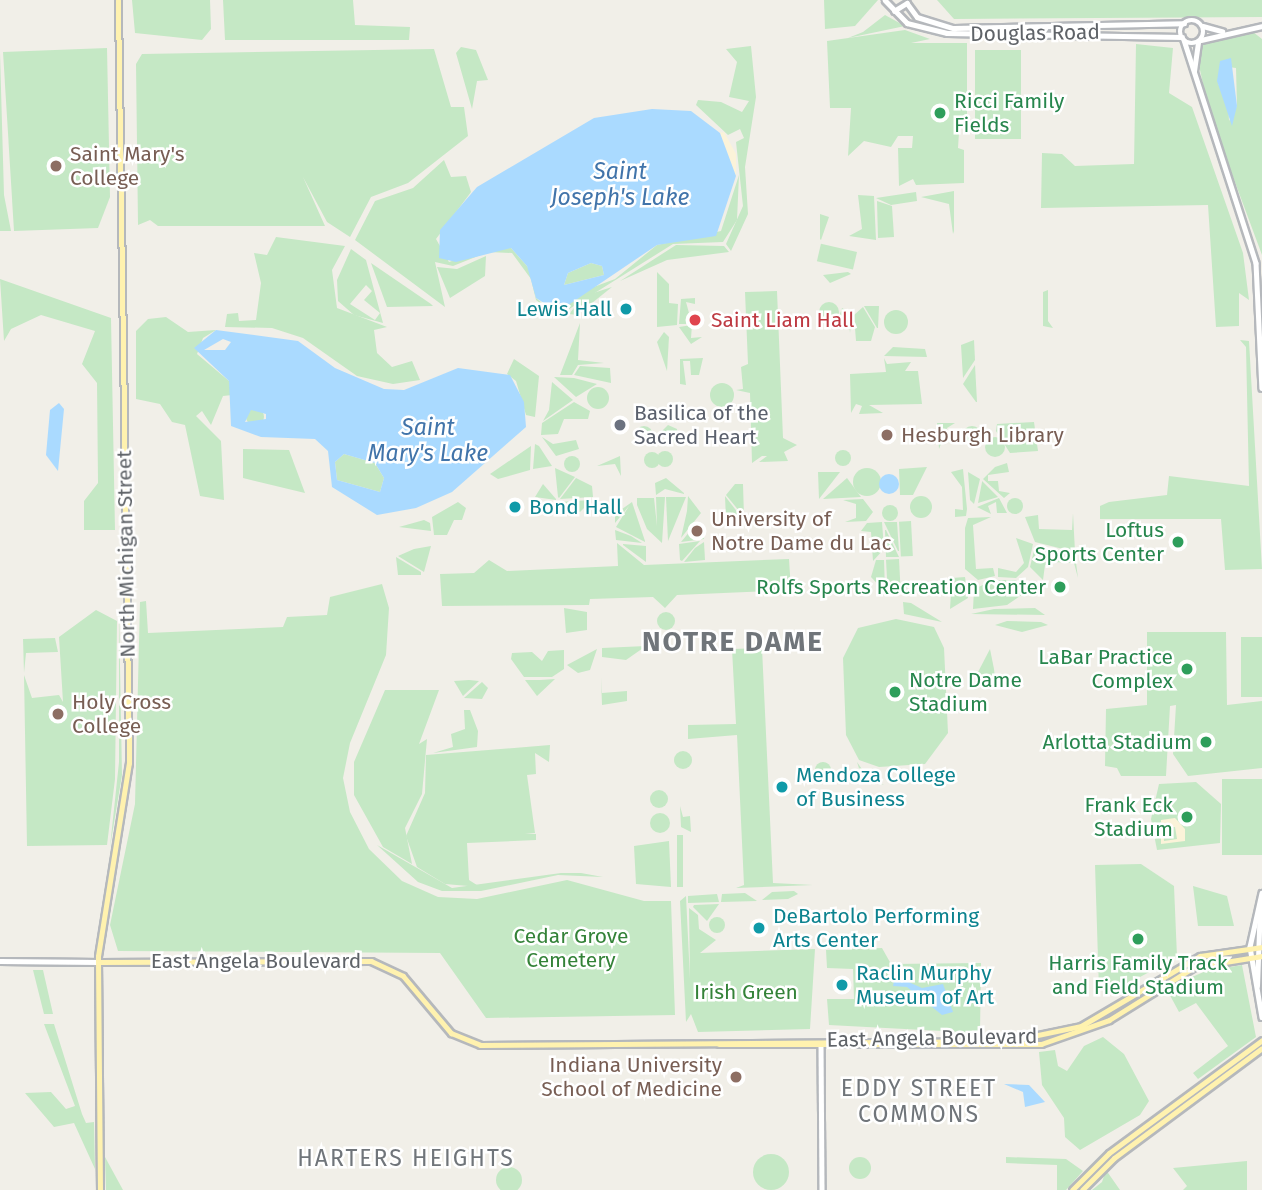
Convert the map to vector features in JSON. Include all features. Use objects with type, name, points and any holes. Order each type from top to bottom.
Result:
[{"type":"main road","name":"North Michigan Street","points":[[100,1190],[98,962],[129,764],[118,0]]},
{"type":"main road","name":"East Angela Boulevard","points":[[821,1043],[1047,1037],[1096,1020],[1174,967],[1250,947],[1261,947]]},
{"type":"main road","name":"East Angela Boulevard","points":[[98,962],[372,961],[403,976],[447,1030],[472,1044],[1050,1042],[1109,1020],[1183,972],[1250,956],[1261,956]]},
{"type":"main road","points":[[1072,1190],[1109,1153],[1262,1040]]},
{"type":"main road","points":[[1082,1190],[1114,1158],[1262,1048]]},
{"type":"street","name":"Douglas Road","points":[[885,0],[894,11],[915,27],[947,33],[1199,41]]},
{"type":"street","points":[[894,11],[907,1]]},
{"type":"street","name":"Douglas Road","points":[[907,1],[917,17],[954,28],[1184,23],[1202,25]]},
{"type":"street","points":[[1184,23],[1183,39],[1256,263],[1262,388]]},
{"type":"street","points":[[1194,72],[1202,25],[1223,31]]},
{"type":"street","points":[[1199,41],[1223,31],[1262,26]]},
{"type":"street","points":[[1256,989],[1261,956],[1261,897]]},
{"type":"street","points":[[1261,897],[1250,956],[1262,1017]]},
{"type":"street","points":[[0,961],[98,962]]},
{"type":"street","points":[[821,1043],[822,1190]]},
{"type":"green space","points":[[132,0],[210,0],[211,29],[202,40],[135,33]]},
{"type":"green space","points":[[223,0],[353,0],[355,25],[410,27],[409,40],[225,40]]},
{"type":"green space","points":[[824,0],[878,0],[855,26],[825,29]]},
{"type":"green space","points":[[937,0],[1262,0],[1262,17],[954,19]]},
{"type":"green space","points":[[885,15],[905,26],[848,38],[863,32]]},
{"type":"green space","points":[[905,30],[930,39],[911,43],[967,43],[967,116],[960,117],[958,148],[964,150],[964,183],[916,185],[913,179],[899,186],[898,148],[912,148],[913,136],[898,136],[891,147],[864,141],[848,156],[851,108],[830,108],[827,41]]},
{"type":"green space","points":[[1253,32],[1262,39],[1262,255],[1209,112],[1197,56],[1205,41]],"holes":[[[1221,66],[1236,68],[1237,106],[1229,121],[1228,98],[1218,84]]]},
{"type":"green space","points":[[1136,44],[1173,48],[1169,93],[1192,107],[1243,253],[1249,300],[1239,293],[1239,326],[1216,327],[1208,205],[1041,208],[1042,153],[1062,154],[1075,166],[1134,164]]},
{"type":"green space","points":[[751,46],[756,97],[745,167],[748,214],[731,251],[726,244],[743,206],[736,142],[744,138],[740,129],[728,135],[696,105],[698,100],[721,102],[742,112],[749,101],[729,97],[737,62],[726,49]]},
{"type":"green space","points":[[461,47],[476,50],[488,80],[477,81],[472,109],[456,53]]},
{"type":"green space","points":[[107,48],[110,197],[98,228],[14,231],[3,52]]},
{"type":"green space","points":[[434,49],[451,107],[464,107],[468,136],[408,183],[371,197],[350,237],[327,222],[303,177],[325,226],[158,226],[150,220],[138,225],[136,64],[142,54]]},
{"type":"green space","points":[[975,50],[1021,50],[1021,139],[975,139]]},
{"type":"green space","points":[[0,53],[4,195],[11,231],[0,231]]},
{"type":"green space","points":[[444,160],[451,177],[466,176],[471,192],[436,239],[449,262],[490,248],[511,248],[532,275],[536,298],[553,312],[583,291],[615,279],[657,245],[721,231],[739,175],[737,220],[723,242],[673,244],[558,316],[536,300],[531,279],[512,253],[488,252],[453,266],[435,262],[445,307],[355,240],[375,201],[413,188]]},
{"type":"green space","points":[[954,191],[953,234],[949,204],[921,197]]},
{"type":"green space","points":[[916,192],[917,201],[891,205],[876,198]]},
{"type":"green space","points":[[858,195],[874,196],[876,240],[849,236],[862,229]]},
{"type":"green space","points":[[877,201],[892,206],[894,237],[878,238]]},
{"type":"green space","points":[[820,214],[829,217],[821,240],[820,239]]},
{"type":"green space","points":[[276,237],[345,246],[332,270],[337,308],[387,327],[374,330],[377,353],[392,367],[412,361],[420,380],[393,384],[357,376],[303,338],[272,328],[225,327],[227,314],[238,313],[239,321],[256,320],[261,283],[254,253],[267,255]]},
{"type":"green space","points":[[821,244],[857,252],[853,270],[817,261]]},
{"type":"green space","points":[[676,245],[724,246],[729,252],[667,260],[620,281]]},
{"type":"green space","points":[[351,249],[366,260],[383,323],[354,315],[338,301],[337,280]],"holes":[[[366,285],[372,291],[364,300],[380,313],[375,320],[350,304]]]},
{"type":"green space","points":[[486,256],[485,276],[450,298],[437,267],[457,269]]},
{"type":"green space","points":[[371,263],[431,304],[433,306],[387,307]]},
{"type":"green space","points":[[591,263],[602,266],[604,275],[564,285],[568,273]]},
{"type":"green space","points":[[657,272],[669,284],[669,303],[678,304],[677,325],[657,327]]},
{"type":"green space","points":[[848,272],[851,274],[830,283],[823,275]]},
{"type":"green space","points":[[0,279],[111,318],[115,530],[84,530],[84,501],[98,483],[97,383],[82,364],[95,331],[41,315],[11,329],[4,341]]},
{"type":"green space","points":[[612,287],[577,315],[569,314],[584,296]]},
{"type":"green space","points":[[1048,290],[1048,321],[1053,328],[1043,326],[1043,292]]},
{"type":"green space","points":[[777,291],[783,438],[797,445],[784,452],[788,461],[759,462],[767,456],[762,456],[752,463],[750,393],[736,390],[743,389],[741,367],[748,364],[745,292]]},
{"type":"green space","points":[[695,298],[695,304],[686,302],[692,324],[679,324],[681,299]]},
{"type":"green space","points":[[829,302],[836,305],[839,312],[836,319],[829,322],[822,319],[819,312],[822,305]]},
{"type":"green space","points":[[864,306],[879,306],[878,328],[877,328]]},
{"type":"green space","points":[[863,307],[875,327],[871,341],[856,341],[854,315]]},
{"type":"green space","points":[[842,308],[852,314],[850,333],[848,313],[842,313],[842,326],[836,326]]},
{"type":"green space","points":[[896,310],[905,313],[908,322],[905,331],[896,334],[887,331],[884,322],[887,313]]},
{"type":"green space","points":[[166,317],[188,332],[216,330],[203,338],[197,354],[229,381],[232,395],[223,396],[211,425],[202,411],[196,416],[221,441],[224,500],[200,496],[185,425],[172,422],[160,404],[136,399],[136,331],[148,319]]},
{"type":"green space","points":[[580,323],[578,360],[604,363],[578,365],[572,375],[560,375]]},
{"type":"green space","points":[[692,325],[691,338],[702,337],[691,344],[679,327]]},
{"type":"green space","points":[[664,332],[669,337],[667,371],[657,342]]},
{"type":"green space","points":[[974,340],[975,360],[963,378],[961,345]]},
{"type":"green space","points":[[1240,340],[1249,341],[1262,569],[1225,570],[1221,519],[1100,519],[1100,506],[1109,502],[1167,495],[1169,476],[1249,486],[1246,347]]},
{"type":"green space","points":[[893,347],[925,349],[927,357],[884,356]]},
{"type":"green space","points":[[703,358],[699,375],[691,375],[690,361],[683,361],[686,385],[680,384],[680,359]]},
{"type":"green space","points":[[884,358],[887,364],[911,362],[905,371],[918,371],[922,404],[869,405],[883,413],[859,414],[862,406],[856,404],[851,413],[850,374],[886,372]]},
{"type":"green space","points":[[514,359],[539,376],[535,417],[526,415],[516,381],[507,374]]},
{"type":"green space","points":[[975,365],[977,402],[963,384]]},
{"type":"green space","points":[[580,366],[610,368],[611,383],[574,375]]},
{"type":"green space","points":[[554,377],[574,378],[597,384],[576,397]]},
{"type":"green space","points":[[552,382],[573,400],[543,421],[549,410]]},
{"type":"green space","points":[[722,383],[730,387],[734,395],[730,403],[722,407],[714,403],[710,395],[714,387]]},
{"type":"green space","points":[[594,387],[602,387],[609,394],[609,402],[602,409],[594,409],[587,402],[587,394]]},
{"type":"green space","points":[[574,402],[590,411],[588,419],[564,419],[558,434],[541,435],[542,423]]},
{"type":"green space","points":[[255,408],[261,411],[264,417],[261,423],[255,426],[249,423],[246,417],[249,411]]},
{"type":"green space","points":[[1034,422],[1038,451],[1010,453],[996,431],[997,424]]},
{"type":"green space","points":[[937,423],[955,423],[947,428],[939,449]]},
{"type":"green space","points":[[668,425],[677,429],[679,446],[661,432]]},
{"type":"green space","points":[[644,426],[650,429],[653,435],[650,441],[644,444],[638,441],[635,435],[638,429]]},
{"type":"green space","points":[[972,426],[979,429],[982,436],[979,443],[972,446],[965,443],[962,436],[965,429]]},
{"type":"green space","points":[[542,437],[553,444],[576,440],[579,449],[556,456]]},
{"type":"green space","points":[[995,437],[1002,440],[1005,447],[1002,454],[995,457],[988,454],[985,447],[988,440]]},
{"type":"green space","points":[[535,444],[539,446],[552,466],[533,469]]},
{"type":"green space","points":[[531,446],[530,470],[498,479],[490,474]]},
{"type":"green space","points":[[243,449],[289,450],[305,493],[243,478]]},
{"type":"green space","points":[[843,450],[849,452],[849,464],[843,466],[837,464],[835,458],[837,452]]},
{"type":"green space","points":[[665,451],[673,459],[665,467],[657,459]]},
{"type":"green space","points":[[652,452],[660,460],[652,468],[644,460]]},
{"type":"green space","points":[[344,454],[375,463],[384,478],[380,492],[337,480],[335,462]]},
{"type":"green space","points":[[572,456],[578,458],[578,470],[572,472],[566,470],[564,464],[566,458]]},
{"type":"green space","points":[[620,456],[621,476],[615,464],[597,466]]},
{"type":"green space","points":[[1007,463],[1009,472],[988,475],[988,481],[998,481],[999,491],[1010,493],[1004,498],[983,479],[995,467]]},
{"type":"green space","points":[[927,467],[913,495],[900,495],[899,469]]},
{"type":"green space","points":[[555,468],[575,477],[559,498],[558,497]]},
{"type":"green space","points":[[867,468],[877,472],[881,482],[877,492],[867,496],[857,492],[853,482],[857,472]]},
{"type":"green space","points":[[963,469],[966,516],[955,517],[955,509],[963,510],[962,487],[951,472]]},
{"type":"green space","points":[[818,472],[840,472],[819,499]]},
{"type":"green space","points":[[968,472],[980,479],[974,504],[970,500]]},
{"type":"green space","points":[[576,478],[592,486],[593,497],[560,499]]},
{"type":"green space","points":[[666,478],[684,494],[665,489],[656,495],[655,483]]},
{"type":"green space","points":[[847,478],[861,497],[823,499]]},
{"type":"green space","points":[[982,481],[998,497],[978,503]]},
{"type":"green space","points":[[543,484],[556,499],[556,500],[535,497]]},
{"type":"green space","points":[[735,484],[743,484],[744,517],[726,495]]},
{"type":"green space","points":[[688,496],[701,513],[681,538],[687,511]]},
{"type":"green space","points":[[725,496],[742,518],[742,521],[726,519]]},
{"type":"green space","points":[[921,496],[929,499],[932,507],[929,515],[921,518],[913,515],[910,507],[913,499]]},
{"type":"green space","points":[[656,497],[665,497],[662,543],[647,529],[637,505],[637,498],[654,498],[657,526]]},
{"type":"green space","points":[[666,497],[686,497],[668,541]]},
{"type":"green space","points":[[999,498],[1007,513],[997,513],[996,502],[988,506],[991,514],[977,507]]},
{"type":"green space","points":[[1015,498],[1021,500],[1021,512],[1015,514],[1009,512],[1007,506],[1009,500]]},
{"type":"green space","points":[[863,499],[873,512],[866,521],[845,522],[856,518],[856,504],[843,500]]},
{"type":"green space","points":[[590,500],[580,512],[561,502]]},
{"type":"green space","points":[[458,502],[466,508],[462,520],[454,520],[447,535],[434,535],[432,517]]},
{"type":"green space","points":[[632,502],[645,542],[616,527],[629,506],[615,523],[615,514]]},
{"type":"green space","points":[[890,505],[898,513],[890,521],[882,513]]},
{"type":"green space","points":[[1073,513],[1075,552],[1035,542],[1025,517],[1038,515],[1039,529],[1072,530]]},
{"type":"green space","points":[[991,517],[973,525],[976,569],[993,568],[995,576],[978,580],[965,569],[965,528],[968,518]]},
{"type":"green space","points":[[424,520],[430,523],[431,531],[399,527]]},
{"type":"green space","points":[[911,521],[913,556],[901,557],[899,522]]},
{"type":"green space","points":[[882,522],[884,549],[873,561],[871,532],[861,531],[867,523]]},
{"type":"green space","points":[[884,522],[897,522],[899,551],[898,551]]},
{"type":"green space","points":[[695,525],[703,525],[704,539],[681,542]]},
{"type":"green space","points":[[615,530],[631,536],[642,543],[616,540]]},
{"type":"green space","points":[[886,530],[899,557],[886,557]]},
{"type":"green space","points":[[1016,538],[1033,544],[1028,567],[1016,578],[998,577],[998,568],[1016,572],[1024,563]]},
{"type":"green space","points":[[700,541],[682,561],[680,560],[679,544]]},
{"type":"green space","points":[[704,542],[705,560],[684,562],[695,548]]},
{"type":"green space","points":[[617,543],[644,565],[789,559],[791,590],[677,595],[665,608],[653,597],[590,599],[589,605],[442,606],[440,574],[474,573],[489,560],[507,571],[618,566]]},
{"type":"green space","points":[[623,545],[646,546],[646,562]]},
{"type":"green space","points":[[431,546],[424,572],[398,556],[414,549]]},
{"type":"green space","points":[[1035,546],[1075,555],[1078,578],[1074,563],[1054,562],[1045,565],[1043,580],[1030,567]]},
{"type":"green space","points":[[396,557],[421,572],[421,575],[398,575]]},
{"type":"green space","points":[[899,559],[901,593],[888,594],[886,560]]},
{"type":"green space","points":[[876,560],[884,560],[885,592],[871,577]]},
{"type":"green space","points":[[965,577],[968,598],[950,609],[952,578]]},
{"type":"green space","points":[[994,580],[995,588],[999,580],[1015,580],[1026,592],[1007,605],[973,609],[974,589]]},
{"type":"green space","name":"Cedar Grove Cemetery","points":[[382,584],[389,608],[386,655],[350,743],[343,778],[350,812],[369,849],[402,881],[438,897],[477,899],[567,880],[644,901],[671,901],[675,1015],[486,1018],[440,953],[118,951],[110,925],[135,804],[140,602],[146,601],[148,633],[283,627],[287,617],[327,615],[330,597]]},
{"type":"green space","points":[[903,602],[911,603],[942,622],[904,614]]},
{"type":"green space","points":[[564,608],[587,612],[587,630],[566,633]]},
{"type":"green space","points":[[1035,608],[1045,615],[971,614],[994,609]]},
{"type":"green space","points":[[96,610],[117,621],[115,779],[107,845],[27,846],[24,675],[32,698],[59,695],[63,702],[59,637]]},
{"type":"green space","points":[[119,610],[122,775],[110,847],[119,762]]},
{"type":"green space","points":[[662,612],[670,612],[675,621],[673,628],[662,630],[657,625],[657,617]]},
{"type":"green space","name":"Notre Dame Stadium","points":[[896,619],[934,627],[944,648],[948,733],[925,764],[879,767],[859,760],[846,735],[843,658],[858,628]]},
{"type":"green space","points":[[1007,621],[1041,622],[1048,625],[1022,632],[995,625]]},
{"type":"green space","points":[[1147,632],[1226,632],[1227,705],[1262,701],[1262,768],[1188,776],[1173,754],[1176,705],[1170,706],[1166,776],[1121,776],[1117,768],[1105,766],[1106,709],[1147,705]]},
{"type":"green space","points":[[1241,637],[1262,637],[1262,697],[1241,697]]},
{"type":"green space","points":[[55,638],[58,652],[26,653],[24,673],[23,639]]},
{"type":"green space","points":[[646,646],[626,660],[602,657],[602,648]]},
{"type":"green space","points":[[762,648],[773,883],[813,885],[736,888],[744,885],[737,735],[688,739],[688,725],[736,724],[732,649]]},
{"type":"green space","points":[[597,649],[590,670],[578,673],[567,665]]},
{"type":"green space","points":[[990,649],[994,669],[995,678],[977,674]]},
{"type":"green space","points":[[564,650],[564,669],[552,677],[524,677],[511,659],[512,653],[532,652],[542,661],[548,651]]},
{"type":"green space","points":[[601,677],[602,693],[627,691],[627,701],[602,705]]},
{"type":"green space","points":[[555,679],[537,696],[525,680],[540,680]]},
{"type":"green space","points":[[454,681],[479,681],[463,696]]},
{"type":"green space","points":[[482,682],[488,688],[482,699],[464,698]]},
{"type":"green space","points":[[385,690],[439,690],[419,744],[427,739],[422,794],[405,828],[412,864],[383,847],[354,795],[354,762]]},
{"type":"green space","points":[[464,710],[470,710],[478,731],[477,747],[433,753],[453,747],[451,734],[465,729]]},
{"type":"green space","points":[[550,745],[549,762],[535,753],[536,774],[527,775],[535,833],[525,834],[536,834],[536,840],[467,843],[469,880],[480,887],[445,884],[417,867],[406,836],[425,793],[426,755]]},
{"type":"green space","points":[[683,751],[689,754],[692,760],[689,766],[683,769],[677,766],[674,760],[677,754]]},
{"type":"green space","points":[[820,762],[826,762],[831,770],[829,776],[820,778],[815,773],[815,767]]},
{"type":"green space","points":[[857,762],[866,775],[884,785],[862,778]]},
{"type":"green space","points":[[1222,779],[1262,779],[1262,855],[1222,855]]},
{"type":"green space","name":"Frank Eck Stadium","points":[[1196,782],[1221,804],[1220,843],[1157,850],[1151,819],[1159,784]]},
{"type":"green space","points":[[655,790],[663,790],[668,799],[666,806],[655,808],[650,803],[650,795]]},
{"type":"green space","points":[[680,806],[683,817],[690,816],[691,832],[681,827]]},
{"type":"green space","points":[[660,813],[667,816],[670,823],[667,830],[660,833],[653,830],[650,823],[653,816]]},
{"type":"green space","points":[[677,835],[683,835],[683,887],[677,887]]},
{"type":"green space","points":[[669,841],[671,887],[636,884],[634,846]]},
{"type":"green space","points":[[377,845],[452,888],[561,873],[603,877],[558,875],[481,891],[442,891],[418,882]]},
{"type":"green space","name":"Harris Family Track and Field Stadium","points":[[1141,864],[1174,886],[1177,957],[1116,990],[1099,990],[1095,865]]},
{"type":"green space","points":[[1193,886],[1227,896],[1234,926],[1198,926]]},
{"type":"green space","points":[[794,891],[798,894],[788,899],[762,900],[772,892]]},
{"type":"green space","points":[[745,893],[757,901],[721,902],[722,894]]},
{"type":"green space","points":[[717,894],[719,902],[688,903],[688,896]]},
{"type":"green space","name":"Irish Green","points":[[686,896],[690,979],[689,908],[698,915],[699,929],[716,940],[700,953],[815,949],[810,1029],[698,1032],[691,1014],[686,1022],[680,901]]},
{"type":"green space","points":[[719,904],[707,921],[693,907],[694,905]]},
{"type":"green space","points":[[717,917],[723,919],[723,931],[717,933],[711,931],[709,925],[711,919]]},
{"type":"green space","points":[[882,948],[891,964],[981,963],[980,1033],[829,1025],[827,999],[854,999],[853,969],[827,968],[826,950]]},
{"type":"green space","points":[[1242,965],[1256,1037],[1198,1079],[1193,1073],[1228,1046],[1196,1003],[1179,1012],[1166,988],[1206,971]]},
{"type":"green space","points":[[33,970],[43,970],[53,1014],[44,1014]]},
{"type":"green space","points":[[44,1024],[54,1024],[82,1114],[86,1123],[94,1122],[95,1169],[74,1123],[54,1127],[25,1093],[51,1092],[66,1109],[75,1106]]},
{"type":"green space","points":[[1103,1037],[1124,1054],[1149,1101],[1140,1115],[1080,1150],[1065,1137],[1064,1118],[1042,1085],[1039,1052],[1055,1050],[1058,1066],[1067,1071],[1084,1046]]},
{"type":"green space","points":[[771,1154],[784,1159],[789,1172],[784,1185],[771,1190],[758,1185],[753,1172],[758,1159]]},
{"type":"green space","points":[[105,1157],[123,1190],[106,1190]]},
{"type":"green space","points":[[860,1157],[868,1160],[871,1168],[868,1176],[860,1179],[852,1176],[849,1168],[852,1160]]},
{"type":"green space","points":[[1006,1157],[1066,1159],[1083,1171],[1066,1190],[1057,1190],[1057,1165],[1006,1163]]},
{"type":"green space","points":[[1247,1161],[1247,1190],[1183,1190],[1187,1186],[1173,1168]]},
{"type":"green space","points":[[509,1167],[518,1171],[522,1180],[518,1189],[509,1193],[500,1189],[496,1180],[500,1171]]},
{"type":"green space","points":[[1106,1170],[1120,1190],[1092,1190],[1102,1182]]},
{"type":"sand","points":[[724,132],[736,154],[736,176],[720,133]]},
{"type":"sand","points":[[1175,818],[1185,829],[1185,841],[1161,844],[1161,820]],"holes":[[[1175,827],[1177,839],[1164,841],[1163,828]]]},
{"type":"water","points":[[1231,58],[1237,106],[1232,126],[1217,81],[1220,61]]},
{"type":"water","name":"Saint Joseph's Lake","points":[[652,109],[691,111],[720,133],[736,176],[716,236],[657,245],[558,312],[536,298],[527,266],[511,248],[456,262],[439,258],[440,230],[477,187],[594,118]],"holes":[[[591,263],[602,266],[604,275],[564,285],[568,273]]]},
{"type":"water","name":"Saint Mary's Lake","points":[[216,330],[298,341],[335,368],[384,389],[404,390],[458,368],[510,375],[524,402],[526,427],[452,492],[416,508],[377,515],[332,487],[328,451],[315,439],[261,437],[231,426],[229,381],[194,348]],"holes":[[[223,339],[231,342],[225,350],[204,350]],[[251,410],[266,414],[266,419],[245,422]],[[344,454],[375,463],[384,478],[380,492],[337,480],[335,462]]]},
{"type":"water","points":[[59,403],[64,409],[58,471],[46,455],[50,410]]},
{"type":"water","points":[[889,474],[896,477],[899,484],[896,491],[889,494],[882,491],[879,484],[882,477]]},
{"type":"water","points":[[895,976],[922,988],[943,984],[953,1012],[942,1015],[907,987],[893,986]]},
{"type":"water","points":[[1004,1084],[1029,1085],[1045,1102],[1025,1107],[1023,1092]]},
{"type":"place","name":"Ricci Family Fields","points":[[940,113]]},
{"type":"place","name":"Saint Mary's College","points":[[56,166]]},
{"type":"place","name":"Lewis Hall","points":[[626,309]]},
{"type":"place","name":"Saint Liam Hall","points":[[695,320]]},
{"type":"place","name":"Basilica of the Sacred Heart","points":[[620,425]]},
{"type":"place","name":"Hesburgh Library","points":[[887,435]]},
{"type":"place","name":"Bond Hall","points":[[515,507]]},
{"type":"place","name":"University of Notre Dame du Lac","points":[[697,531]]},
{"type":"place","name":"Loftus Sports Center","points":[[1178,542]]},
{"type":"place","name":"Rolfs Sports Recreation Center","points":[[1060,587]]},
{"type":"place","name":"LaBar Practice Complex","points":[[1187,669]]},
{"type":"place","name":"Notre Dame Stadium","points":[[895,692]]},
{"type":"place","name":"Holy Cross College","points":[[58,714]]},
{"type":"place","name":"Arlotta Stadium","points":[[1206,742]]},
{"type":"place","name":"Mendoza College of Business","points":[[782,787]]},
{"type":"place","name":"Frank Eck Stadium","points":[[1187,817]]},
{"type":"place","name":"DeBartolo Performing Arts Center","points":[[759,928]]},
{"type":"place","name":"Harris Family Track and Field Stadium","points":[[1138,939]]},
{"type":"place","name":"Raclin Murphy Museum of Art","points":[[842,985]]},
{"type":"place","name":"Indiana University School of Medicine","points":[[736,1077]]},
{"type":"district","name":"NOTRE DAME","points":[[733,642]]},
{"type":"district","name":"EDDY STREET COMMONS","points":[[919,1101]]},
{"type":"district","name":"HARTERS HEIGHTS","points":[[406,1158]]}]
